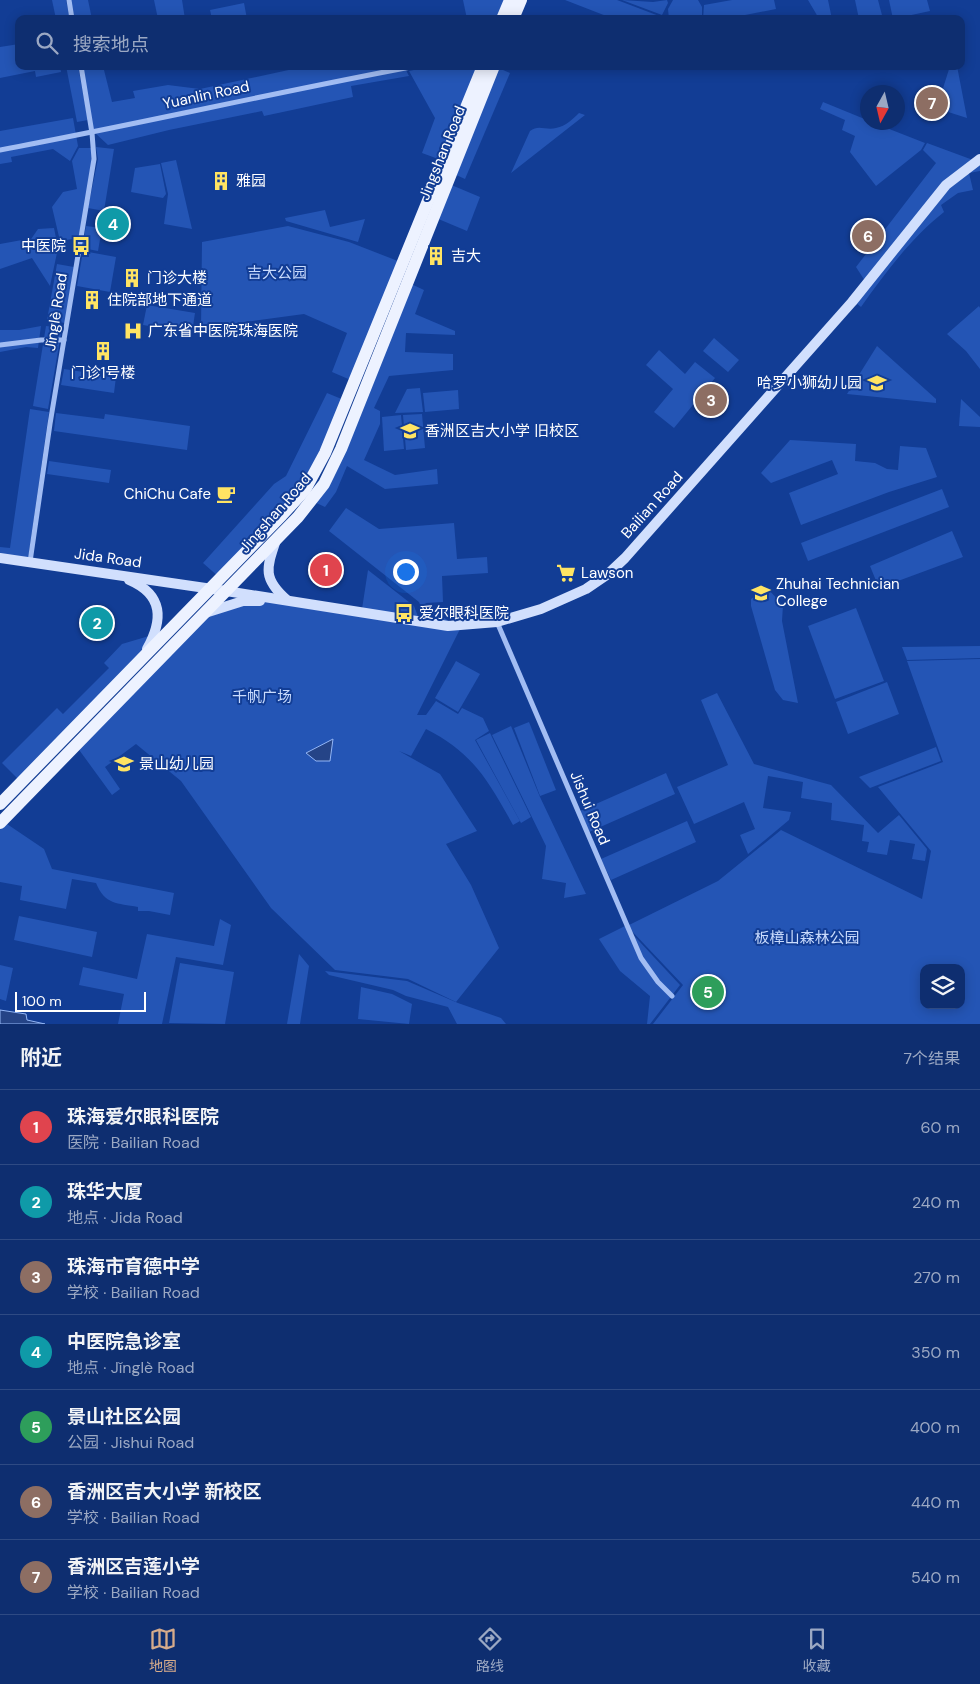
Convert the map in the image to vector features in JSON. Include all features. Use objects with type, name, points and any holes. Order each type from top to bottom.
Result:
[{"type":"main road","points":[[504,15],[510,0]]},
{"type":"main road","points":[[515,15],[521,0]]},
{"type":"main road","name":"Jingshan Road","points":[[0,804],[211,589],[305,490],[325,453],[481,70]]},
{"type":"main road","name":"Jingshan Road","points":[[0,823],[276,540],[324,484],[341,449],[492,70]]},
{"type":"main road","name":"Bailian Road","points":[[226,591],[448,626],[497,622],[541,609],[586,589],[608,574],[625,558],[852,302],[946,185],[980,159]]},
{"type":"main road","points":[[276,540],[269,561],[269,576],[273,588],[288,601]]},
{"type":"main road","name":"Jida Road","points":[[0,558],[226,591]]},
{"type":"main road","points":[[117,574],[141,586],[156,602],[157,627],[142,659]]},
{"type":"main road","points":[[205,613],[243,601],[288,601]]},
{"type":"street","points":[[69,0],[71,15]]},
{"type":"street","name":"Jǐnglè Road","points":[[30,562],[94,159],[92,133],[82,70]]},
{"type":"street","name":"Yuanlin Road","points":[[0,150],[92,133],[314,85],[395,70]]},
{"type":"street","points":[[0,345],[41,340],[64,340]]},
{"type":"street","name":"Jishui Road","points":[[497,622],[641,958],[658,982],[672,996]]},
{"type":"green space","points":[[52,0],[66,0],[69,15],[55,15]]},
{"type":"green space","points":[[69,0],[88,0],[91,15],[71,15]]},
{"type":"green space","points":[[154,0],[182,0],[184,15],[157,15]]},
{"type":"green space","points":[[463,0],[506,0],[500,15],[466,15]]},
{"type":"green space","points":[[565,0],[617,0],[656,15],[604,15]]},
{"type":"green space","points":[[622,0],[653,2],[667,0],[668,3],[662,15]]},
{"type":"green space","points":[[673,0],[698,0],[702,7],[702,15],[669,15],[668,9]]},
{"type":"green space","points":[[732,0],[774,0],[776,9],[745,15],[703,15],[704,5]]},
{"type":"green space","points":[[808,0],[828,0],[831,15],[817,15]]},
{"type":"green space","points":[[855,0],[878,0],[882,15],[858,15]]},
{"type":"green space","points":[[889,0],[927,0],[930,11],[912,15],[892,15]]},
{"type":"green space","points":[[244,3],[246,15],[211,15],[210,10]]},
{"type":"green space","points":[[15,45],[15,70],[61,70],[61,72],[36,77],[35,71],[0,78],[0,47]]},
{"type":"green space","points":[[67,70],[79,70],[88,120],[77,122]]},
{"type":"green space","points":[[82,70],[104,70],[112,102],[135,98],[133,91],[168,85],[200,89],[288,70],[406,70],[409,76],[351,86],[353,97],[264,116],[262,111],[108,145],[93,131]]},
{"type":"green space","points":[[476,70],[441,160],[422,153],[435,118],[409,71]]},
{"type":"green space","points":[[495,70],[503,70],[510,73],[465,179],[454,174]]},
{"type":"green space","points":[[949,70],[958,70],[967,118],[945,111],[947,104],[939,101]]},
{"type":"green space","points":[[823,102],[860,117],[860,130],[892,130],[925,143],[921,150],[876,186],[850,152],[855,136],[842,130],[845,120],[820,109]]},
{"type":"green space","points":[[579,113],[585,115],[511,173],[530,131],[536,128],[552,129],[563,126]]},
{"type":"green space","points":[[73,118],[78,146],[70,161],[53,149],[11,157],[12,162],[0,164],[0,131]]},
{"type":"green space","points":[[927,143],[973,160],[865,281],[856,267],[936,163],[923,150]]},
{"type":"green space","points":[[96,147],[114,149],[104,211],[88,208],[98,159]]},
{"type":"green space","points":[[79,148],[91,148],[92,162],[79,238],[60,241],[52,207],[63,192],[77,189],[72,161]]},
{"type":"green space","points":[[176,160],[192,229],[164,224],[168,194],[161,163]]},
{"type":"green space","points":[[980,160],[980,171],[969,173],[973,190],[958,193],[941,205],[944,212],[920,233],[889,269],[861,307],[854,301],[948,185]]},
{"type":"green space","points":[[160,164],[166,194],[163,198],[131,192],[135,168]]},
{"type":"green space","points":[[449,184],[480,197],[467,231],[436,218]]},
{"type":"green space","points":[[325,210],[330,227],[365,219],[358,242],[286,221],[285,218]]},
{"type":"green space","points":[[86,226],[102,228],[98,251],[82,248]]},
{"type":"green space","name":"吉大公园","points":[[288,226],[349,242],[403,263],[353,381],[332,372],[347,333],[304,314],[201,328],[202,242]]},
{"type":"green space","points":[[54,228],[58,248],[50,286],[32,258],[0,269],[0,244],[22,240],[23,246],[27,245],[38,229]]},
{"type":"green space","points":[[83,251],[116,257],[110,292],[77,286]]},
{"type":"green space","points":[[57,264],[74,267],[65,323],[47,320]]},
{"type":"green space","points":[[409,283],[424,290],[415,314],[455,331],[455,335],[406,333],[405,352],[453,354],[453,370],[389,376],[374,408],[380,411],[380,424],[364,460],[395,475],[437,469],[438,484],[385,489],[347,466],[336,492],[325,507],[312,501]]},
{"type":"green space","points":[[147,305],[195,313],[192,333],[143,325]]},
{"type":"green space","points":[[979,306],[980,369],[966,351],[947,334]]},
{"type":"green space","points":[[41,326],[38,348],[26,347],[0,352],[0,330],[19,330]]},
{"type":"green space","points":[[46,326],[62,328],[48,409],[33,406]]},
{"type":"green space","points":[[714,338],[739,360],[728,372],[703,351]]},
{"type":"green space","points":[[877,346],[936,399],[936,403],[847,394]]},
{"type":"green space","points":[[659,350],[685,374],[695,362],[715,378],[674,428],[654,412],[673,389],[646,365]]},
{"type":"green space","points":[[64,369],[116,377],[114,393],[61,385]]},
{"type":"green space","points":[[420,388],[423,412],[395,413],[407,389]]},
{"type":"green space","points":[[458,390],[459,409],[425,412],[423,393]]},
{"type":"green space","points":[[327,393],[344,400],[303,490],[220,578],[203,563],[274,484],[286,476]]},
{"type":"green space","points":[[961,399],[980,417],[980,427],[959,426]]},
{"type":"green space","points":[[30,409],[49,412],[28,559],[0,555],[0,547],[10,548]]},
{"type":"green space","points":[[56,413],[104,419],[105,414],[190,426],[187,450],[54,431]]},
{"type":"green space","points":[[422,414],[425,448],[406,450],[403,415]]},
{"type":"green space","points":[[401,415],[404,449],[384,451],[382,417]]},
{"type":"green space","points":[[790,440],[856,444],[855,461],[875,463],[887,469],[898,470],[900,446],[926,448],[937,477],[889,492],[801,525],[789,493],[838,474],[832,460],[771,483],[761,473]]},
{"type":"green space","points":[[49,461],[111,470],[109,483],[47,474]]},
{"type":"green space","points":[[942,489],[949,507],[808,561],[801,543]]},
{"type":"green space","points":[[346,508],[379,529],[454,523],[457,559],[487,557],[488,573],[442,576],[443,602],[425,603],[451,623],[426,620],[419,602],[329,531]]},
{"type":"green space","points":[[952,531],[963,557],[879,588],[870,566]]},
{"type":"green space","points":[[368,570],[414,606],[419,619],[362,609]]},
{"type":"green space","points":[[767,588],[783,605],[782,621],[798,703],[783,700],[775,690],[751,606],[751,599]]},
{"type":"green space","name":"千帆广场","points":[[288,601],[462,625],[417,715],[426,715],[436,701],[458,714],[462,708],[483,718],[489,731],[475,740],[520,821],[513,825],[478,769],[468,758],[442,738],[426,729],[411,756],[399,751],[440,774],[477,831],[446,844],[471,885],[499,948],[456,1002],[408,979],[335,970],[271,908],[181,781],[136,744],[105,767],[120,789],[112,795],[77,747],[203,616],[244,602]]},
{"type":"green space","points":[[856,608],[884,681],[835,699],[808,626]]},
{"type":"green space","points":[[149,636],[139,658],[20,781],[2,763],[57,708],[63,714],[109,668],[104,663],[122,644]]},
{"type":"green space","points":[[980,646],[980,658],[907,660],[902,647]]},
{"type":"green space","name":"板樟山森林公园","points":[[980,659],[980,1024],[653,1024],[683,985],[627,926],[718,881],[781,830],[922,899],[931,851],[878,787],[943,762],[907,661]]},
{"type":"green space","points":[[456,661],[480,674],[458,712],[435,698]]},
{"type":"green space","points":[[887,682],[899,714],[848,734],[836,702]]},
{"type":"green space","points":[[717,693],[754,764],[831,785],[878,833],[899,815],[927,849],[925,861],[912,859],[915,844],[890,840],[887,855],[867,852],[869,842],[862,841],[864,825],[831,820],[832,803],[801,798],[803,782],[768,776],[763,808],[791,812],[789,820],[748,854],[740,835],[755,829],[744,802],[694,824],[677,787],[728,765],[701,700]]},
{"type":"green space","points":[[529,722],[556,790],[540,796],[514,728]]},
{"type":"green space","points":[[511,726],[540,797],[586,894],[564,898],[566,883],[542,879],[546,846],[492,735]]},
{"type":"green space","points":[[490,733],[531,817],[521,823],[476,740]]},
{"type":"green space","points":[[936,747],[941,761],[870,788],[859,777]]},
{"type":"green space","points":[[666,773],[675,794],[589,832],[580,811]]},
{"type":"green space","points":[[687,821],[696,842],[611,880],[601,859]]},
{"type":"green space","points":[[4,822],[44,849],[52,869],[174,893],[170,915],[138,911],[138,907],[112,902],[103,895],[96,883],[72,879],[66,909],[20,900],[22,886],[0,882],[0,825]]},
{"type":"green space","points":[[19,916],[97,932],[92,957],[14,940]]},
{"type":"green space","points":[[220,919],[231,925],[223,965],[176,957],[162,1024],[118,1024],[124,994],[79,985],[83,967],[137,979],[147,934],[214,946]]},
{"type":"green space","points":[[625,926],[680,985],[650,1024],[647,1024],[650,996],[620,971],[599,939]]},
{"type":"green space","points":[[299,954],[309,966],[300,1024],[287,1024]]},
{"type":"green space","points":[[180,963],[234,972],[225,1024],[169,1023]]},
{"type":"green space","points":[[0,965],[13,968],[6,1001],[0,999]]},
{"type":"green space","points":[[325,971],[407,981],[458,1003],[501,1018],[506,1024],[457,1024],[448,1007],[406,996],[393,990],[329,975]]},
{"type":"green space","points":[[361,987],[392,994],[412,1004],[409,1024],[358,1019]]},
{"type":"shaded area","points":[[333,739],[330,761],[316,761],[306,753]]},
{"type":"shaded area","points":[[0,1010],[26,1014],[27,1020],[45,1024],[0,1024]]},
{"type":"place","name":"香洲区吉莲小学","points":[[932,103]]},
{"type":"place","name":"雅园","points":[[221,181]]},
{"type":"place","name":"中医院急诊室","points":[[113,224]]},
{"type":"place","name":"香洲区吉大小学 新校区","points":[[868,236]]},
{"type":"place","name":"中医院","points":[[81,246]]},
{"type":"place","name":"吉大","points":[[436,256]]},
{"type":"place","name":"门诊大楼","points":[[132,278]]},
{"type":"place","name":"住院部地下通道","points":[[92,300]]},
{"type":"place","name":"广东省中医院珠海医院","points":[[133,331]]},
{"type":"place","name":"门诊1号楼","points":[[103,351]]},
{"type":"place","name":"哈罗小狮幼儿园","points":[[877,383]]},
{"type":"place","name":"珠海市育德中学","points":[[711,400]]},
{"type":"place","name":"香洲区吉大小学 旧校区","points":[[410,431]]},
{"type":"place","name":"ChiChu Cafe","points":[[226,494]]},
{"type":"place","name":"珠海爱尔眼科医院","points":[[326,570]]},
{"type":"place","name":"Lawson","points":[[566,573]]},
{"type":"place","name":"Zhuhai Technician College","points":[[761,593]]},
{"type":"place","name":"爱尔眼科医院","points":[[404,613]]},
{"type":"place","name":"珠华大厦","points":[[97,623]]},
{"type":"place","name":"景山幼儿园","points":[[124,764]]},
{"type":"place","name":"景山社区公园","points":[[708,992]]}]
